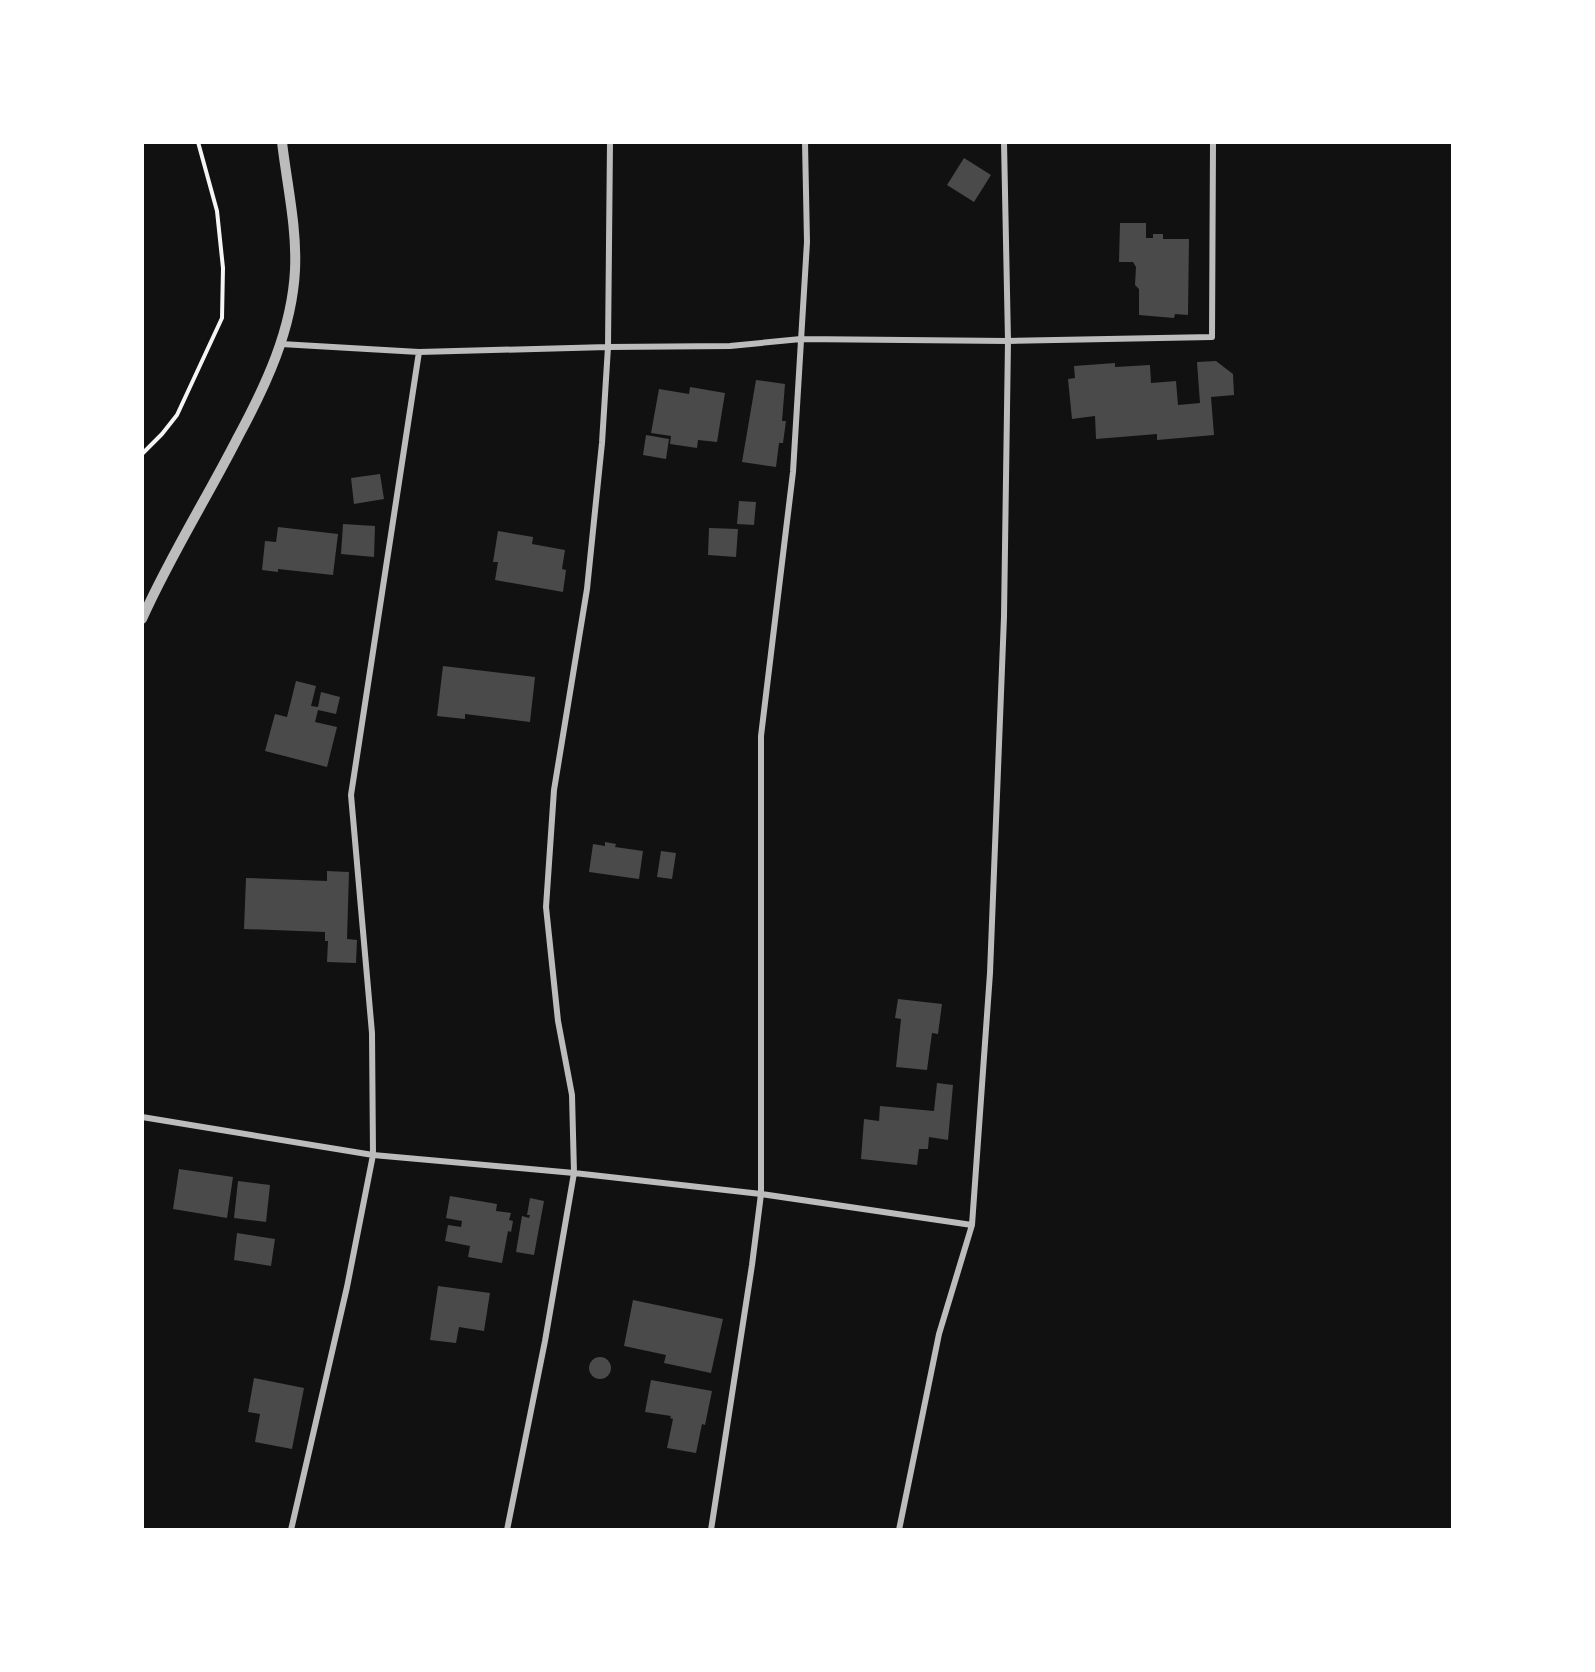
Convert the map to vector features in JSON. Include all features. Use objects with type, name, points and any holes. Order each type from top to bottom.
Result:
[{"type":"street","points":[[142,619],[165,571],[259,399],[281,344],[290,309],[295,271],[294,234],[282,142]]},
{"type":"street","points":[[507,1530],[545,1341],[574,1173],[572,1095],[558,1021],[546,907],[554,790],[587,589],[602,443],[608,347],[610,142]]},
{"type":"street","points":[[711,1530],[761,1194],[761,736],[793,472],[807,242],[805,142]]},
{"type":"street","points":[[899,1530],[939,1334],[972,1225],[991,950],[1004,617],[1008,341],[1004,142]]},
{"type":"street","points":[[281,344],[419,352],[730,346],[801,339],[1008,341],[1212,337],[1213,142]]},
{"type":"street","points":[[291,1530],[347,1287],[373,1155],[372,1034],[351,795],[419,352]]},
{"type":"street","points":[[142,1117],[373,1155],[574,1173],[761,1194],[972,1225]]},
{"type":"path","points":[[142,454],[177,415],[222,318],[223,268],[217,211],[198,142]]},
{"type":"building","points":[[964,158],[991,175],[974,202],[947,185]]},
{"type":"building","points":[[1120,223],[1146,223],[1146,238],[1153,238],[1153,234],[1163,234],[1163,239],[1189,239],[1188,315],[1175,314],[1174,318],[1139,315],[1139,289],[1135,285],[1136,267],[1133,262],[1119,262]]},
{"type":"building","points":[[1216,361],[1233,374],[1234,395],[1211,397],[1214,435],[1157,440],[1157,434],[1096,439],[1095,416],[1072,419],[1068,379],[1075,378],[1074,366],[1115,363],[1115,367],[1150,365],[1151,383],[1176,381],[1178,405],[1200,403],[1197,362]]},
{"type":"building","points":[[756,380],[785,384],[782,421],[786,421],[783,443],[779,443],[776,467],[742,462]]},
{"type":"building","points":[[690,387],[725,393],[717,442],[698,440],[697,448],[670,444],[671,436],[651,433],[659,389],[689,394]]},
{"type":"building","points":[[646,435],[669,439],[666,459],[643,455]]},
{"type":"building","points":[[380,474],[384,499],[354,504],[351,478]]},
{"type":"building","points":[[739,501],[756,502],[754,525],[737,524]]},
{"type":"building","points":[[343,524],[375,526],[374,557],[341,554]]},
{"type":"building","points":[[278,527],[338,534],[333,575],[278,569],[278,572],[262,570],[265,541],[276,542]]},
{"type":"building","points":[[709,528],[738,529],[736,557],[708,555]]},
{"type":"building","points":[[498,531],[533,537],[532,544],[565,550],[562,569],[566,570],[563,592],[495,580],[498,562],[493,562]]},
{"type":"building","points":[[443,666],[535,677],[530,722],[465,714],[465,719],[437,716]]},
{"type":"building","points":[[296,681],[316,686],[311,706],[318,707],[321,692],[340,697],[336,714],[318,710],[315,722],[337,727],[327,767],[265,751],[275,714],[287,717]]},
{"type":"building","points":[[605,842],[616,844],[615,847],[643,851],[639,879],[589,872],[593,844],[605,846]]},
{"type":"building","points":[[661,851],[676,853],[672,879],[657,877]]},
{"type":"building","points":[[327,871],[349,872],[347,939],[357,940],[356,963],[327,962],[328,941],[325,941],[325,932],[244,929],[246,878],[327,881]]},
{"type":"building","points":[[898,999],[942,1004],[938,1034],[932,1033],[927,1070],[896,1067],[901,1019],[895,1018]]},
{"type":"building","points":[[937,1083],[953,1085],[948,1140],[929,1137],[928,1149],[919,1149],[917,1165],[861,1159],[864,1119],[879,1121],[880,1106],[934,1111]]},
{"type":"building","points":[[179,1169],[233,1177],[227,1218],[173,1209]]},
{"type":"building","points":[[238,1181],[270,1185],[266,1222],[234,1218]]},
{"type":"building","points":[[450,1196],[497,1204],[496,1211],[511,1213],[509,1220],[513,1221],[511,1232],[508,1231],[502,1263],[468,1257],[470,1246],[445,1241],[448,1225],[461,1227],[462,1221],[446,1218]]},
{"type":"building","points":[[530,1198],[544,1201],[534,1255],[516,1252],[522,1216],[529,1218],[530,1215],[527,1215]]},
{"type":"building","points":[[237,1233],[275,1239],[271,1266],[234,1260]]},
{"type":"building","points":[[438,1286],[490,1293],[484,1331],[459,1327],[456,1343],[430,1340]]},
{"type":"building","points":[[633,1300],[723,1319],[711,1373],[664,1363],[666,1355],[624,1346]]},
{"type":"building","points":[[600,1357],[608,1360],[611,1368],[608,1376],[600,1379],[592,1376],[589,1368],[592,1360]]},
{"type":"building","points":[[254,1378],[304,1388],[292,1449],[255,1442],[260,1414],[248,1412]]},
{"type":"building","points":[[651,1380],[712,1391],[696,1453],[667,1448],[673,1419],[670,1418],[671,1416],[645,1412]]}]
